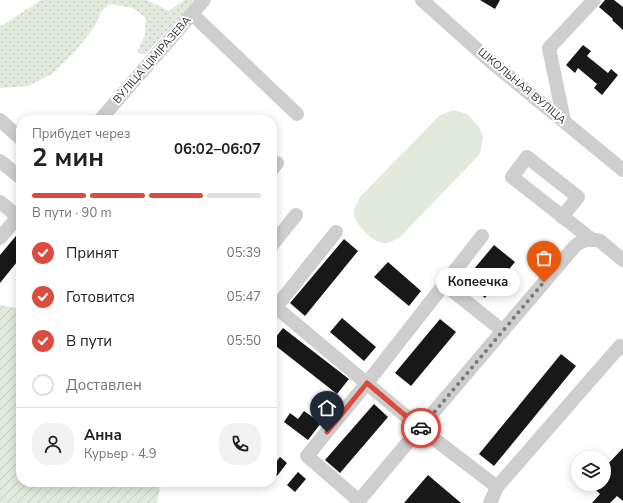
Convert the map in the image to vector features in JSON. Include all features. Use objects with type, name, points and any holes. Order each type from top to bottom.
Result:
[{"type":"street","name":"ВУЛІЦА ЦІМІРАЗЕВА","points":[[104,115],[204,0]]},
{"type":"street","name":"ШКОЛЬНАЯ ВУЛІЦА","points":[[422,0],[489,60],[623,170]]},
{"type":"street","points":[[564,122],[549,48],[594,0]]},
{"type":"street","points":[[192,14],[297,114]]},
{"type":"street","points":[[0,120],[16,134]]},
{"type":"street","points":[[562,216],[578,197],[527,157],[512,177],[592,240]]},
{"type":"street","points":[[0,160],[16,174]]},
{"type":"street","points":[[0,202],[16,213]]},
{"type":"street","points":[[277,239],[296,215]]},
{"type":"street","points":[[0,238],[16,219]]},
{"type":"street","points":[[277,302],[336,232]]},
{"type":"street","points":[[482,236],[367,383],[306,456],[358,502],[574,246],[582,241],[600,241],[623,260]]},
{"type":"street","points":[[444,284],[503,331]]},
{"type":"street","points":[[277,308],[420,428],[497,486]]},
{"type":"street","points":[[490,503],[497,486],[620,346],[623,348]]},
{"type":"shaded area","points":[[41,0],[147,0],[169,11],[184,0],[195,0],[146,54],[137,53],[145,34],[146,18],[133,8],[110,4],[101,12],[95,26],[78,48],[52,74],[28,86],[0,88],[0,27]]},
{"type":"shaded area","points":[[454,110],[467,114],[479,127],[483,137],[480,154],[400,237],[391,242],[384,243],[373,239],[361,228],[354,215],[355,208],[360,197],[440,115]]},
{"type":"shaded area","points":[[0,305],[16,308],[16,487],[160,487],[157,503],[0,503]]},
{"type":"building","points":[[480,0],[500,0],[495,9]]},
{"type":"building","points":[[605,0],[614,0],[623,7],[623,30],[599,7]]},
{"type":"building","points":[[583,45],[591,51],[587,56],[608,73],[611,69],[618,75],[602,95],[594,88],[597,84],[578,68],[575,73],[566,65]]},
{"type":"building","points":[[16,236],[16,263],[0,283],[0,255]]},
{"type":"building","points":[[344,239],[358,251],[305,316],[290,303]]},
{"type":"building","points":[[494,245],[515,262],[485,298],[464,281]]},
{"type":"building","points":[[388,262],[421,291],[409,306],[374,277]]},
{"type":"building","points":[[342,318],[376,347],[364,361],[330,332]]},
{"type":"building","points":[[440,319],[456,332],[411,386],[395,373]]},
{"type":"building","points":[[283,328],[349,379],[337,394],[277,347],[277,336]]},
{"type":"building","points":[[561,354],[576,366],[494,466],[479,454]]},
{"type":"building","points":[[374,404],[388,417],[340,473],[325,460]]},
{"type":"building","points":[[304,411],[321,423],[308,440],[284,422],[290,413],[298,419]]},
{"type":"building","points":[[623,448],[623,501],[617,496],[610,503],[592,503],[600,494],[597,491],[611,491],[611,461]]},
{"type":"building","points":[[280,457],[287,463],[277,476],[277,461]]},
{"type":"building","points":[[298,472],[306,479],[295,492],[287,485]]},
{"type":"building","points":[[428,475],[461,503],[404,503]]},
{"type":"way so far","points":[[421,428],[544,282]]},
{"type":"place","name":"Копеечка","points":[[544,282]]},
{"type":"route","points":[[327,432],[367,383],[421,428]]}]
